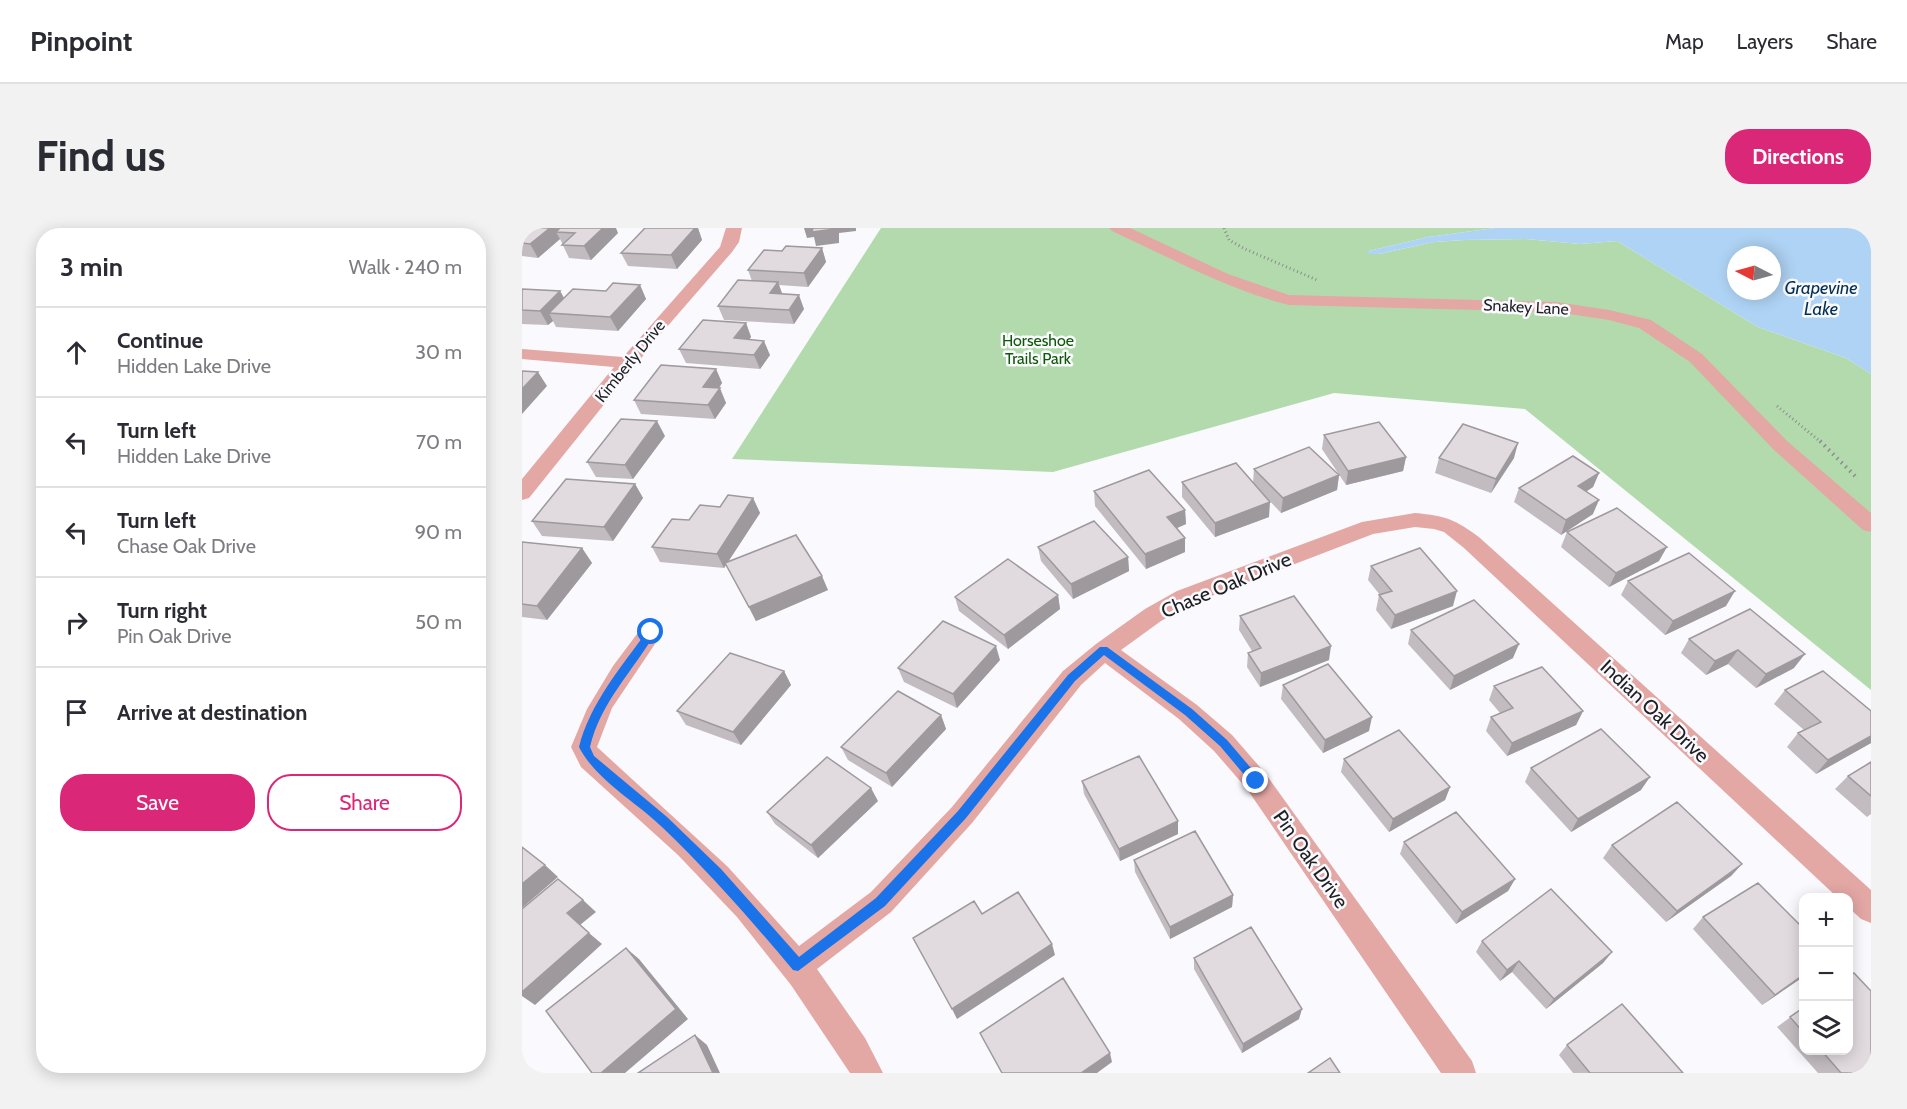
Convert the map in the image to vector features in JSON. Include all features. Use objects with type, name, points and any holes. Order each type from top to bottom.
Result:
[{"type":"street","name":"Kimberly Drive","points":[[522,493],[726,248],[735,233],[734,228]]},
{"type":"street","name":"Snakey Lane","points":[[1117,228],[1150,242],[1191,265],[1266,295],[1288,300],[1556,307],[1609,315],[1646,324],[1696,358],[1780,445],[1871,525]]},
{"type":"street","points":[[522,354],[628,363]]},
{"type":"street","name":"Chase Oak Drive","points":[[798,965],[880,902],[962,815],[1072,678],[1104,650],[1153,615],[1185,597],[1370,527],[1415,520],[1434,522]]},
{"type":"street","name":"Indian Oak Drive","points":[[1434,522],[1452,527],[1472,543],[1871,909]]},
{"type":"street","points":[[651,632],[609,692],[589,727],[584,747],[590,759],[663,820],[717,873],[798,965],[867,1073]]},
{"type":"street","name":"Pin Oak Drive","points":[[1104,650],[1188,712],[1223,743],[1256,781],[1460,1073]]},
{"type":"green space","name":"Horseshoe Trails Park","points":[[881,228],[1495,228],[1428,237],[1369,251],[1368,254],[1379,254],[1434,242],[1464,240],[1526,239],[1580,244],[1617,241],[1758,327],[1846,358],[1871,374],[1871,690],[1525,409],[1334,393],[1053,472],[732,459]]},
{"type":"water","name":"Grapevine Lake","points":[[1495,228],[1871,228],[1871,374],[1846,358],[1758,327],[1617,241],[1580,244],[1526,239],[1464,240],[1434,242],[1379,254],[1367,254],[1369,251],[1428,237]]},
{"type":"building","points":[[522,228],[550,228],[530,244],[522,243]]},
{"type":"building","points":[[560,228],[603,228],[584,246],[562,245],[575,233],[556,232]]},
{"type":"building","points":[[645,228],[695,228],[671,255],[621,253]]},
{"type":"building","points":[[813,228],[835,228],[835,229],[812,232]]},
{"type":"building","points":[[786,246],[822,248],[804,273],[748,270],[764,250],[782,251]]},
{"type":"building","points":[[738,280],[778,282],[770,293],[799,295],[789,310],[718,306]]},
{"type":"building","points":[[613,283],[640,285],[610,317],[549,313],[573,289],[606,291]]},
{"type":"building","points":[[522,289],[560,291],[540,311],[522,310]]},
{"type":"building","points":[[703,320],[746,323],[734,338],[764,341],[754,355],[679,349]]},
{"type":"building","points":[[661,365],[716,369],[703,387],[720,388],[708,405],[634,400]]},
{"type":"building","points":[[522,371],[538,372],[522,389]]},
{"type":"building","points":[[621,419],[657,421],[625,465],[587,462]]},
{"type":"building","points":[[1379,422],[1406,457],[1348,471],[1324,435]]},
{"type":"building","points":[[1463,424],[1518,443],[1496,479],[1439,458]]},
{"type":"building","points":[[1309,447],[1339,475],[1283,498],[1254,469]]},
{"type":"building","points":[[1573,456],[1599,473],[1578,486],[1599,500],[1566,520],[1519,488]]},
{"type":"building","points":[[1236,463],[1270,502],[1215,523],[1182,482]]},
{"type":"building","points":[[1149,470],[1185,510],[1167,517],[1185,538],[1145,554],[1094,491]]},
{"type":"building","points":[[566,479],[635,484],[604,527],[532,521]]},
{"type":"building","points":[[728,495],[753,498],[717,554],[652,547],[672,519],[689,520],[700,505],[720,507]]},
{"type":"building","points":[[1617,508],[1667,547],[1616,573],[1567,532]]},
{"type":"building","points":[[1094,521],[1128,557],[1071,584],[1038,547]]},
{"type":"building","points":[[796,535],[822,576],[749,607],[725,563]]},
{"type":"building","points":[[522,542],[582,548],[537,606],[522,604]]},
{"type":"building","points":[[1420,548],[1457,591],[1395,615],[1379,595],[1392,591],[1371,566]]},
{"type":"building","points":[[1689,553],[1735,591],[1673,621],[1628,581]]},
{"type":"building","points":[[1008,559],[1058,595],[1004,635],[955,597]]},
{"type":"building","points":[[1294,596],[1331,646],[1261,673],[1248,653],[1261,648],[1240,616]]},
{"type":"building","points":[[1474,600],[1519,644],[1454,676],[1411,630]]},
{"type":"building","points":[[1750,609],[1805,654],[1766,674],[1738,650],[1715,661],[1689,639]]},
{"type":"building","points":[[943,621],[996,646],[953,694],[898,668]]},
{"type":"building","points":[[730,653],[784,671],[733,732],[677,711]]},
{"type":"building","points":[[1328,664],[1372,717],[1325,740],[1283,685]]},
{"type":"building","points":[[1542,667],[1583,711],[1512,743],[1491,717],[1513,708],[1494,686]]},
{"type":"building","points":[[1823,671],[1871,711],[1871,736],[1828,760],[1798,733],[1821,722],[1785,690]]},
{"type":"building","points":[[898,691],[941,715],[886,773],[841,747]]},
{"type":"building","points":[[1601,729],[1650,777],[1578,819],[1531,768]]},
{"type":"building","points":[[1399,730],[1450,787],[1393,819],[1344,759]]},
{"type":"building","points":[[1139,756],[1178,821],[1119,849],[1082,781]]},
{"type":"building","points":[[827,757],[871,788],[811,845],[767,812]]},
{"type":"building","points":[[1871,762],[1871,796],[1848,776]]},
{"type":"building","points":[[1677,802],[1742,864],[1677,911],[1612,845]]},
{"type":"building","points":[[1456,812],[1515,879],[1462,912],[1404,842]]},
{"type":"building","points":[[1195,831],[1233,895],[1170,927],[1134,860]]},
{"type":"building","points":[[522,847],[545,865],[522,884]]},
{"type":"building","points":[[558,879],[583,900],[567,913],[589,933],[522,992],[522,909]]},
{"type":"building","points":[[1758,883],[1799,924],[1799,978],[1775,995],[1703,917]]},
{"type":"building","points":[[1551,889],[1612,952],[1554,999],[1519,961],[1507,970],[1482,941]]},
{"type":"building","points":[[1018,892],[1052,944],[952,1009],[913,938],[974,901],[982,914]]},
{"type":"building","points":[[1251,927],[1302,1009],[1243,1044],[1194,958]]},
{"type":"building","points":[[626,948],[676,1009],[601,1073],[592,1073],[546,1011]]},
{"type":"building","points":[[1853,974],[1871,991],[1871,1073],[1841,1073],[1825,1055],[1853,1055]]},
{"type":"building","points":[[1063,978],[1110,1053],[1081,1073],[1002,1073],[980,1033]]},
{"type":"building","points":[[1622,1004],[1683,1073],[1590,1073],[1567,1045]]},
{"type":"building","points":[[1799,1011],[1799,1027],[1790,1017]]},
{"type":"building","points":[[695,1035],[713,1073],[638,1073]]},
{"type":"building","points":[[1330,1058],[1340,1073],[1308,1073]]},
{"type":"route","points":[[651,632],[609,692],[589,727],[584,747],[590,759],[663,820],[717,873],[798,965],[880,902],[962,815],[1072,678],[1104,650],[1188,712],[1223,743],[1256,781]]}]
